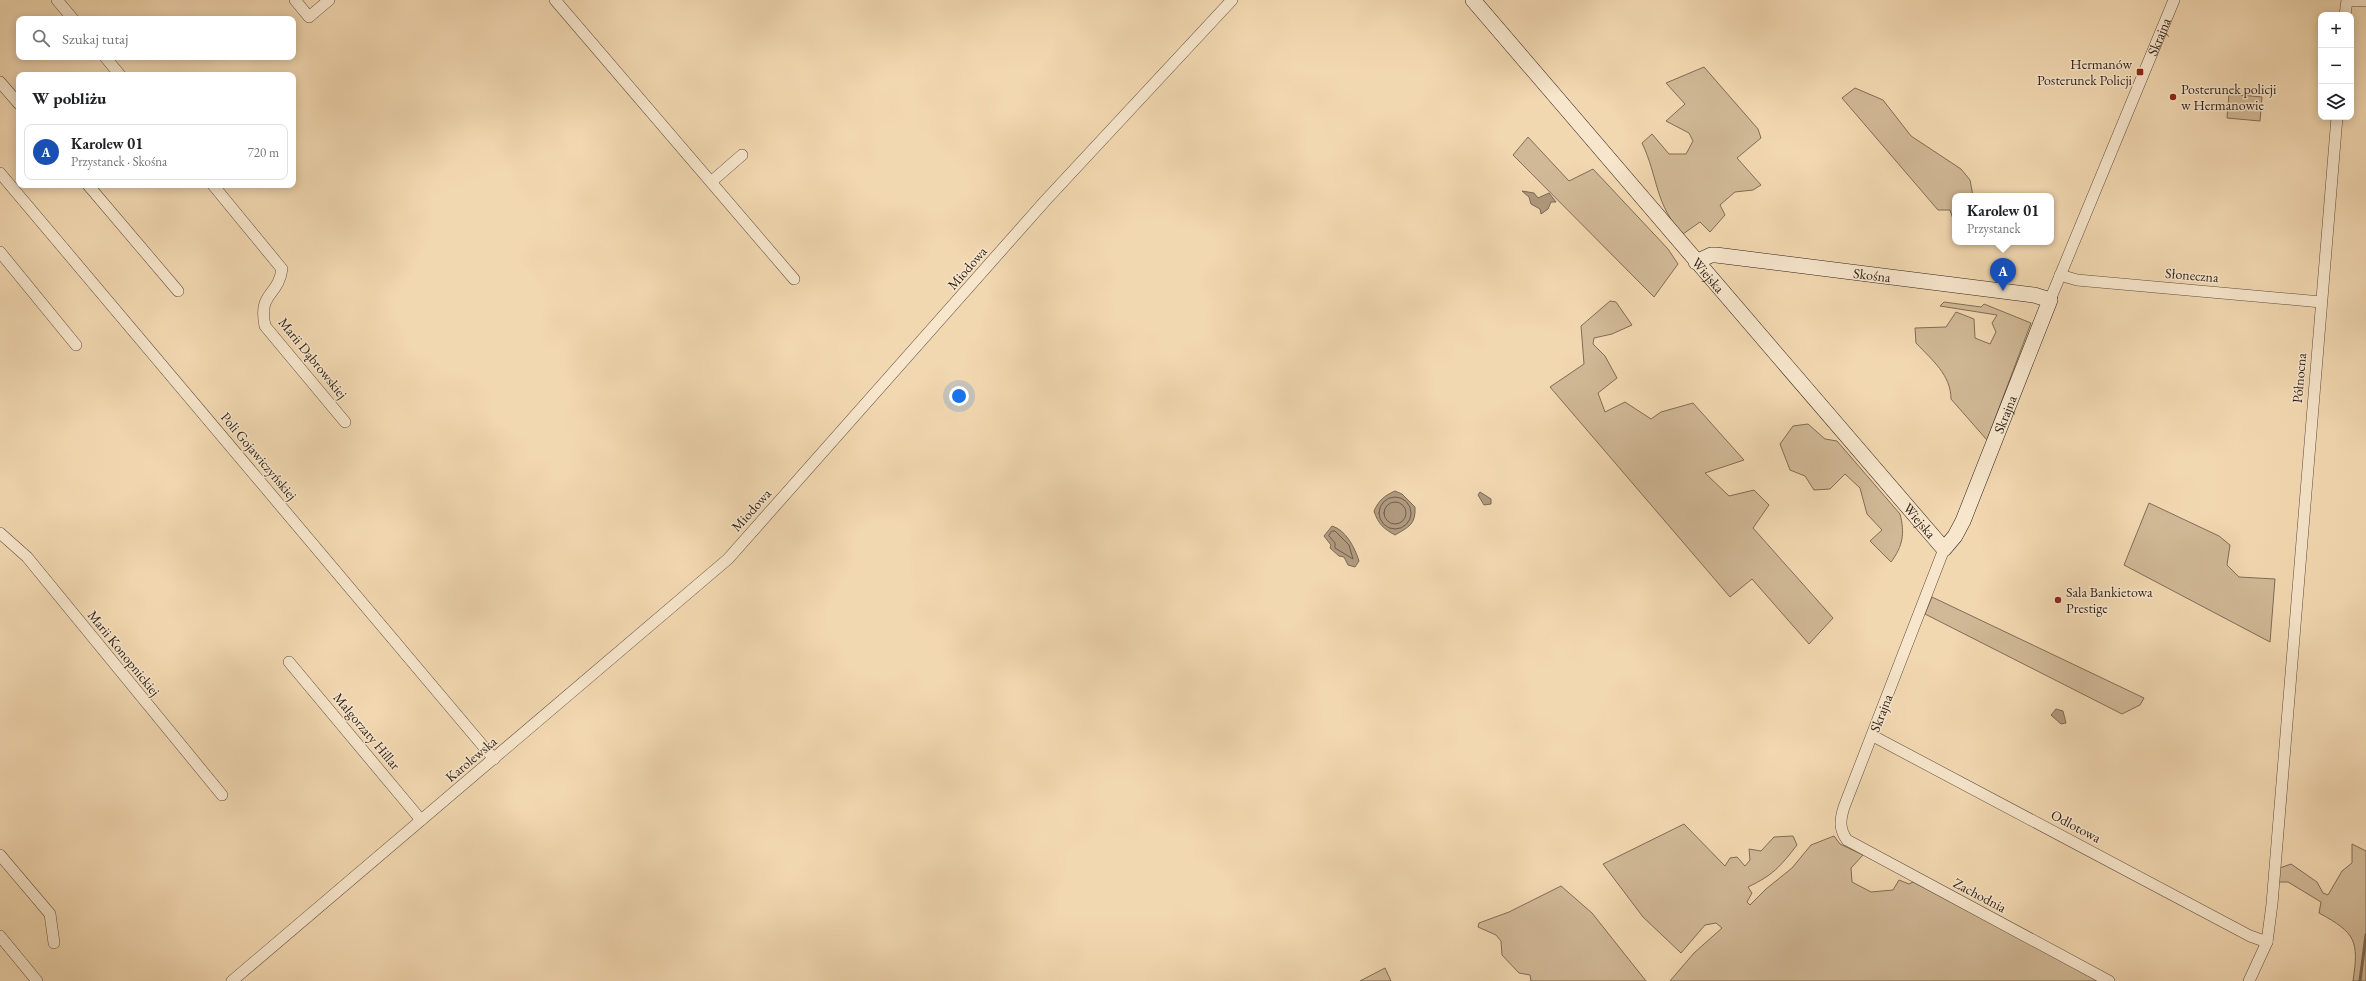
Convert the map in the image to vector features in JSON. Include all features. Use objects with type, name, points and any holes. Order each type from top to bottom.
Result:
[{"type":"street","points":[[57,0],[70,16]]},
{"type":"street","points":[[295,0],[309,17],[329,0]]},
{"type":"street","points":[[555,0],[794,279]]},
{"type":"street","name":"Miodowa","points":[[728,558],[1045,201],[1232,0]]},
{"type":"street","name":"Wiejska","points":[[1473,0],[1696,262],[1944,549]]},
{"type":"street","name":"Skrajna","points":[[1841,829],[1841,819],[1844,807],[1873,736],[1944,549],[1955,536],[1963,520],[2060,275],[2174,0]]},
{"type":"street","points":[[2346,12],[2347,0],[2366,1]]},
{"type":"street","points":[[108,60],[118,72]]},
{"type":"street","points":[[0,82],[16,101]]},
{"type":"street","name":"Północna","points":[[2249,981],[2267,942],[2272,904],[2292,641],[2337,120]]},
{"type":"street","points":[[711,182],[742,155]]},
{"type":"street","name":"Poli Gojawiczyńskiej","points":[[0,173],[494,759]]},
{"type":"street","points":[[91,188],[178,291]]},
{"type":"street","name":"Marii Dąbrowskiej","points":[[215,188],[282,269],[280,280],[264,302],[263,313],[265,326],[345,422]]},
{"type":"street","points":[[0,252],[76,345]]},
{"type":"street","name":"Skośna","points":[[1696,262],[1711,255],[1716,255],[2034,295],[2050,300]]},
{"type":"street","name":"Słoneczna","points":[[2060,275],[2077,280],[2321,302]]},
{"type":"street","name":"Marii Konopnickiej","points":[[0,533],[26,557],[222,795]]},
{"type":"street","name":"Karolewska","points":[[232,981],[728,558]]},
{"type":"street","name":"Małgorzaty Hillar","points":[[289,662],[421,820]]},
{"type":"street","name":"Odlotowa","points":[[1873,736],[2250,936],[2267,942]]},
{"type":"street","name":"Zachodnia","points":[[1841,829],[1847,840],[1864,850],[2109,981]]},
{"type":"street","points":[[0,855],[50,914],[54,943]]},
{"type":"street","points":[[0,936],[37,981]]},
{"type":"shaded area","points":[[1704,67],[1758,129],[1761,138],[1737,158],[1761,185],[1753,190],[1735,192],[1720,205],[1725,215],[1710,232],[1700,222],[1683,234],[1667,213],[1662,202],[1642,143],[1652,134],[1669,154],[1686,154],[1693,141],[1689,133],[1666,121],[1685,104],[1666,83]]},
{"type":"shaded area","points":[[1855,88],[1883,100],[1911,136],[1961,169],[1970,180],[1972,193],[1952,193],[1952,216],[1950,210],[1938,210],[1842,98]]},
{"type":"shaded area","points":[[2229,94],[2262,97],[2260,121],[2227,118]]},
{"type":"shaded area","points":[[1528,137],[1569,181],[1593,169],[1668,249],[1678,264],[1654,297],[1513,155]]},
{"type":"shaded area","points":[[1610,301],[1616,302],[1632,325],[1612,334],[1594,338],[1593,344],[1605,356],[1617,378],[1598,393],[1605,412],[1625,402],[1651,419],[1661,412],[1693,403],[1744,460],[1705,473],[1729,496],[1754,490],[1769,505],[1753,528],[1833,618],[1809,644],[1752,579],[1730,597],[1550,387],[1584,364],[1581,326]]},
{"type":"shaded area","points":[[1944,302],[1981,307],[1984,304],[2031,323],[1987,440],[1951,399],[1948,383],[1940,368],[1916,343],[1915,328],[1946,327],[1956,312],[1974,319],[1975,338],[1990,344],[1996,332],[1992,323],[1997,315],[1940,306]]},
{"type":"shaded area","points":[[1808,424],[1825,439],[1837,441],[1900,514],[1903,533],[1902,539],[1891,562],[1870,541],[1882,530],[1867,514],[1860,488],[1845,474],[1830,489],[1814,490],[1805,476],[1790,470],[1780,444],[1793,426]]},
{"type":"shaded area","points":[[2149,503],[2219,536],[2230,545],[2227,565],[2239,577],[2275,579],[2270,642],[2124,565]]},
{"type":"shaded area","points":[[1932,597],[2144,698],[2140,705],[2122,714],[1925,614]]},
{"type":"shaded area","points":[[1684,824],[1725,866],[1730,858],[1737,857],[1745,866],[1750,860],[1749,849],[1761,851],[1774,837],[1793,836],[1797,845],[1786,859],[1776,870],[1748,887],[1752,893],[1747,902],[1750,905],[1766,889],[1792,868],[1811,845],[1834,836],[1840,844],[1863,855],[1851,868],[1852,882],[1871,892],[1893,890],[1899,880],[1909,884],[1913,882],[2099,981],[1670,981],[1694,953],[1722,928],[1716,923],[1705,925],[1681,953],[1643,917],[1603,864]]},
{"type":"shaded area","points":[[2352,844],[2366,851],[2366,981],[2353,981],[2355,947],[2348,933],[2341,926],[2319,913],[2321,902],[2288,882],[2275,882],[2277,869],[2291,864],[2317,882],[2323,893],[2328,895],[2342,871],[2352,863]]},
{"type":"shaded area","points":[[1561,886],[1592,913],[1646,981],[1531,981],[1530,975],[1519,973],[1502,955],[1501,941],[1496,935],[1478,927],[1479,923],[1509,912]]},
{"type":"shaded area","points":[[1385,968],[1391,981],[1360,981]]},
{"type":"water","points":[[1522,191],[1534,193],[1538,198],[1549,193],[1556,202],[1551,202],[1548,209],[1541,214],[1540,209],[1531,204],[1529,197]]},
{"type":"water","points":[[1395,491],[1402,494],[1415,507],[1415,513],[1411,524],[1395,535],[1382,526],[1374,511],[1382,499]]},
{"type":"water","points":[[1480,492],[1491,499],[1491,504],[1484,505],[1478,495]]},
{"type":"water","points":[[1332,526],[1342,531],[1352,545],[1359,561],[1355,567],[1348,565],[1344,557],[1339,556],[1330,548],[1331,545],[1324,536]]},
{"type":"water","points":[[2056,709],[2063,711],[2066,723],[2061,724],[2051,715]]},
{"type":"waterway","points":[[2360,981],[2366,935]]},
{"type":"place","name":"Hermanów Posterunek Policji","points":[[2140,72]]},
{"type":"place","name":"Posterunek policji w Hermanowie","points":[[2173,97]]},
{"type":"place","name":"Karolew 01","points":[[2003,291]]},
{"type":"place","name":"Sala Bankietowa Prestige","points":[[2058,600]]}]
